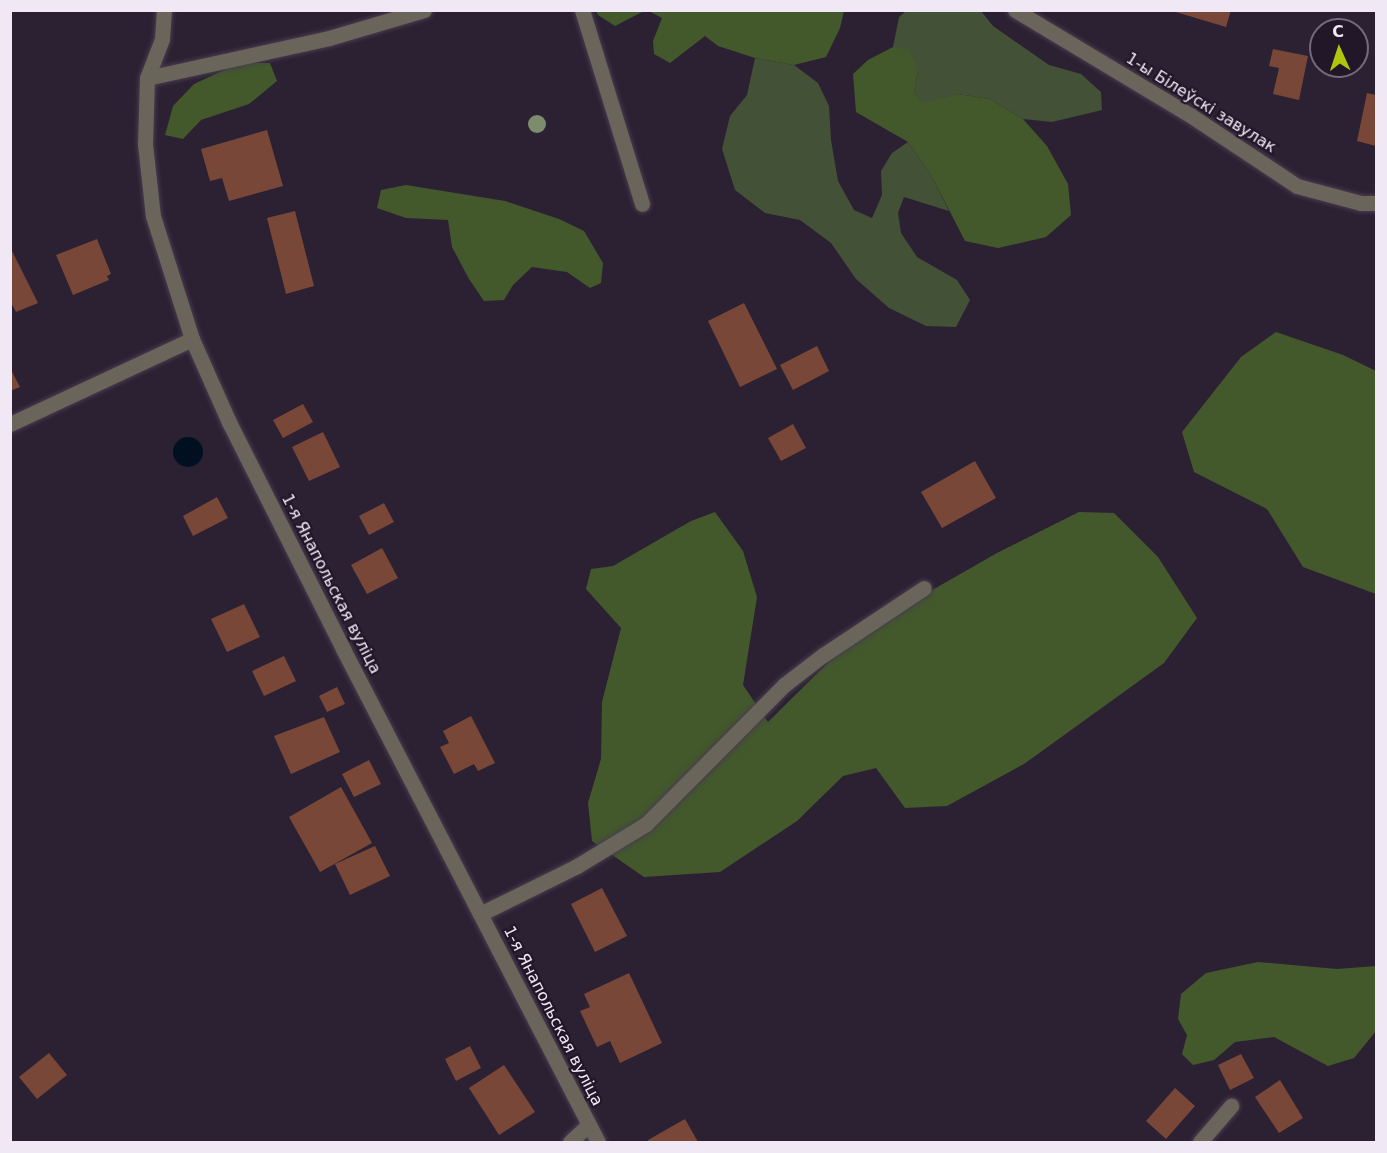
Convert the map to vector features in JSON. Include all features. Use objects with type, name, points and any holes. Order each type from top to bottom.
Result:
[{"type":"street","name":"1-я Янапольская вуліца","points":[[164,10],[162,39],[147,78],[145,144],[153,216],[192,339],[229,422],[342,649],[598,1143]]},
{"type":"street","points":[[147,78],[329,38],[424,10]]},
{"type":"street","points":[[582,10],[642,204]]},
{"type":"street","name":"1-ы Білеўскі завулак","points":[[1015,10],[1190,115],[1297,186],[1361,203],[1377,203]]},
{"type":"street","points":[[10,424],[192,339]]},
{"type":"street","points":[[480,914],[577,866],[646,824],[784,686],[823,654],[924,588]]},
{"type":"street","points":[[1200,1143],[1231,1106]]},
{"type":"street","points":[[570,1143],[588,1125]]},
{"type":"green space","points":[[596,10],[644,11],[615,26],[598,15]]},
{"type":"green space","points":[[844,10],[840,28],[826,57],[794,65],[755,58],[718,46],[705,36],[670,63],[654,54],[653,41],[662,18],[649,11]]},
{"type":"green space","points":[[906,11],[981,11],[993,26],[1049,65],[1081,74],[1101,92],[1102,110],[1052,122],[1023,119],[990,99],[958,94],[923,104],[914,93],[918,71],[893,47],[899,17]]},
{"type":"green space","points":[[893,47],[909,50],[918,71],[914,93],[923,103],[958,94],[990,99],[1023,119],[1047,146],[1068,184],[1071,215],[1046,237],[998,248],[965,241],[931,175],[908,142],[856,112],[853,74],[868,60]]},
{"type":"green space","points":[[755,58],[794,65],[818,83],[829,106],[831,140],[838,181],[854,210],[872,218],[882,195],[881,171],[892,153],[908,142],[931,175],[949,211],[904,197],[898,213],[901,233],[917,257],[957,280],[970,300],[956,327],[926,326],[889,308],[856,279],[831,243],[800,220],[765,213],[735,190],[722,149],[730,116],[747,95]]},
{"type":"green space","points":[[239,63],[270,63],[277,81],[249,104],[201,120],[183,139],[165,135],[173,106],[194,84]]},
{"type":"green space","points":[[406,185],[505,201],[559,219],[584,231],[603,263],[601,283],[590,288],[567,272],[532,267],[513,285],[504,300],[484,301],[452,247],[448,220],[406,218],[377,208],[381,190]]},
{"type":"green space","points":[[1276,332],[1343,355],[1376,371],[1376,594],[1303,567],[1267,509],[1194,472],[1182,432],[1241,357]]},
{"type":"green space","points":[[715,512],[743,551],[757,597],[743,685],[768,722],[859,632],[997,553],[1079,512],[1114,513],[1158,557],[1197,618],[1164,663],[1024,764],[947,806],[905,808],[876,768],[843,776],[797,821],[720,872],[644,877],[592,841],[588,803],[601,759],[602,702],[621,628],[586,589],[591,569],[613,566],[691,521]]},
{"type":"green space","points":[[1258,962],[1337,969],[1376,966],[1376,1031],[1354,1058],[1328,1066],[1274,1037],[1235,1042],[1214,1060],[1193,1065],[1182,1054],[1187,1035],[1178,1019],[1181,994],[1206,973]]},
{"type":"water","points":[[188,437],[199,441],[203,452],[199,463],[188,467],[177,463],[173,452],[177,441]]},
{"type":"building","points":[[1169,10],[1231,10],[1226,27]]},
{"type":"building","points":[[1273,49],[1308,56],[1299,100],[1273,94],[1279,68],[1269,66]]},
{"type":"building","points":[[1367,93],[1376,95],[1376,146],[1357,141]]},
{"type":"building","points":[[267,130],[283,186],[229,201],[222,178],[210,181],[201,149]]},
{"type":"building","points":[[295,211],[314,286],[286,294],[267,218]]},
{"type":"building","points":[[97,239],[111,274],[107,276],[109,280],[73,295],[56,255]]},
{"type":"building","points":[[10,247],[38,303],[16,312],[10,301]]},
{"type":"building","points":[[744,303],[777,369],[740,387],[708,321]]},
{"type":"building","points":[[817,346],[829,371],[793,390],[780,365]]},
{"type":"building","points":[[10,368],[20,387],[10,391]]},
{"type":"building","points":[[303,404],[313,422],[283,438],[273,420]]},
{"type":"building","points":[[793,424],[806,448],[781,461],[768,438]]},
{"type":"building","points":[[323,432],[340,467],[309,481],[292,447]]},
{"type":"building","points":[[975,461],[996,498],[942,528],[921,492]]},
{"type":"building","points":[[217,497],[228,518],[193,536],[183,516]]},
{"type":"building","points":[[384,503],[394,522],[369,535],[359,516]]},
{"type":"building","points":[[382,548],[398,578],[367,594],[351,565]]},
{"type":"building","points":[[244,604],[260,637],[227,652],[211,619]]},
{"type":"building","points":[[284,656],[296,681],[264,696],[252,671]]},
{"type":"building","points":[[337,687],[345,704],[327,712],[319,696]]},
{"type":"building","points":[[471,716],[495,763],[478,771],[474,764],[454,774],[440,747],[449,743],[443,731]]},
{"type":"building","points":[[324,717],[340,752],[291,774],[274,736]]},
{"type":"building","points":[[369,760],[381,784],[354,797],[342,774]]},
{"type":"building","points":[[341,787],[372,843],[320,872],[289,817]]},
{"type":"building","points":[[375,846],[390,876],[350,895],[335,864]]},
{"type":"building","points":[[602,888],[627,936],[595,952],[571,904]]},
{"type":"building","points":[[629,973],[662,1043],[620,1063],[610,1041],[597,1047],[580,1011],[590,1007],[584,994]]},
{"type":"building","points":[[470,1046],[481,1068],[456,1081],[445,1059]]},
{"type":"building","points":[[49,1053],[67,1075],[37,1099],[19,1077]]},
{"type":"building","points":[[1241,1054],[1254,1078],[1230,1090],[1218,1065]]},
{"type":"building","points":[[504,1065],[535,1112],[499,1135],[469,1088]]},
{"type":"building","points":[[1280,1080],[1303,1118],[1279,1133],[1255,1097]]},
{"type":"building","points":[[1175,1088],[1195,1106],[1166,1139],[1146,1121]]},
{"type":"building","points":[[685,1119],[698,1142],[649,1142],[648,1140]]}]
